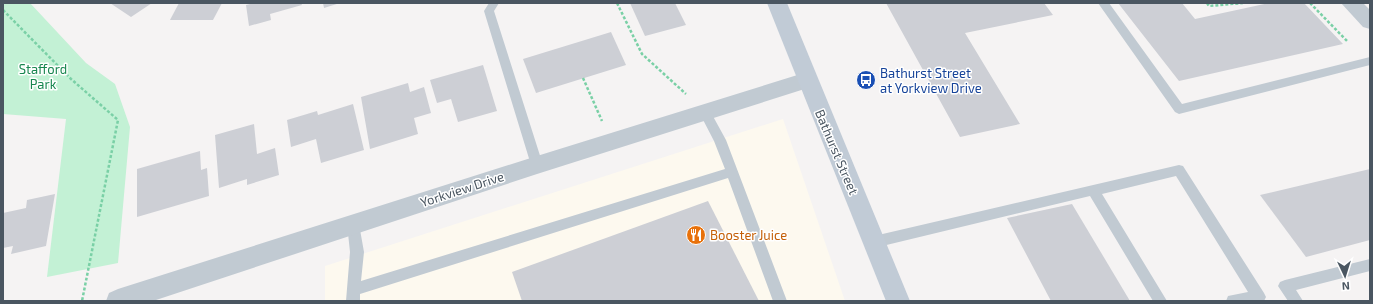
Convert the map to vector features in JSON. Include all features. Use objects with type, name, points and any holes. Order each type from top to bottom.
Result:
[{"type":"main road","name":"Bathurst Street","points":[[777,3],[898,301]]},
{"type":"street","points":[[1351,3],[1370,22]]},
{"type":"street","name":"Yorkview Drive","points":[[118,301],[611,141],[807,80]]},
{"type":"lane","points":[[494,3],[489,11],[537,165]]},
{"type":"lane","points":[[1103,3],[1180,109],[1370,61]]},
{"type":"lane","points":[[705,112],[720,140],[780,301]]},
{"type":"lane","points":[[874,242],[1179,170],[1259,297],[1233,301]]},
{"type":"lane","points":[[353,224],[357,252],[353,296],[731,172]]},
{"type":"lane","points":[[1093,190],[1160,301]]},
{"type":"lane","points":[[1296,301],[1285,286],[1370,265]]},
{"type":"path","points":[[617,3],[642,54],[705,112]]},
{"type":"path","points":[[1207,3],[1209,6],[1242,3]]},
{"type":"path","points":[[1310,3],[1348,42]]},
{"type":"path","points":[[3,10],[71,79],[118,120],[82,301]]},
{"type":"path","points":[[583,78],[611,141]]},
{"type":"shaded area","points":[[783,119],[845,301],[325,301],[325,266]]},
{"type":"green space","name":"Stafford Park","points":[[3,3],[30,3],[86,63],[115,84],[130,127],[118,263],[47,277],[66,119],[3,114]]},
{"type":"building","points":[[110,3],[152,3],[131,17]]},
{"type":"building","points":[[179,3],[222,3],[213,20],[170,20]]},
{"type":"building","points":[[254,3],[301,3],[302,5],[270,14],[271,20],[249,26],[246,5]]},
{"type":"building","points":[[323,3],[340,3],[324,8]]},
{"type":"building","points":[[630,3],[675,3],[686,25],[645,36]]},
{"type":"building","points":[[886,3],[1044,3],[1053,15],[965,33],[1020,124],[960,137]]},
{"type":"building","points":[[1118,3],[1182,3],[1195,19],[1269,3],[1304,3],[1343,44],[1179,81]]},
{"type":"building","points":[[611,32],[626,65],[536,93],[523,59]]},
{"type":"building","points":[[483,65],[497,111],[458,122],[451,99],[437,103],[430,80]]},
{"type":"building","points":[[408,83],[410,92],[424,87],[431,113],[414,118],[418,134],[370,149],[361,97]]},
{"type":"building","points":[[353,104],[364,150],[321,163],[316,139],[291,147],[287,120],[317,111],[318,115]]},
{"type":"building","points":[[254,124],[257,154],[275,148],[279,175],[247,185],[247,179],[219,188],[215,135]]},
{"type":"building","points":[[200,151],[201,170],[207,168],[209,196],[137,217],[137,169]]},
{"type":"building","points":[[1370,169],[1370,240],[1306,257],[1260,195]]},
{"type":"building","points":[[55,194],[46,246],[11,254],[13,246],[3,248],[3,213],[26,208],[27,200]]},
{"type":"building","points":[[708,201],[759,301],[522,301],[512,272]]},
{"type":"building","points":[[1072,204],[1130,301],[1051,301],[1007,218]]},
{"type":"place","name":"Bathurst Street at Yorkview Drive","points":[[866,80]]},
{"type":"place","name":"Booster Juice","points":[[696,235]]}]
